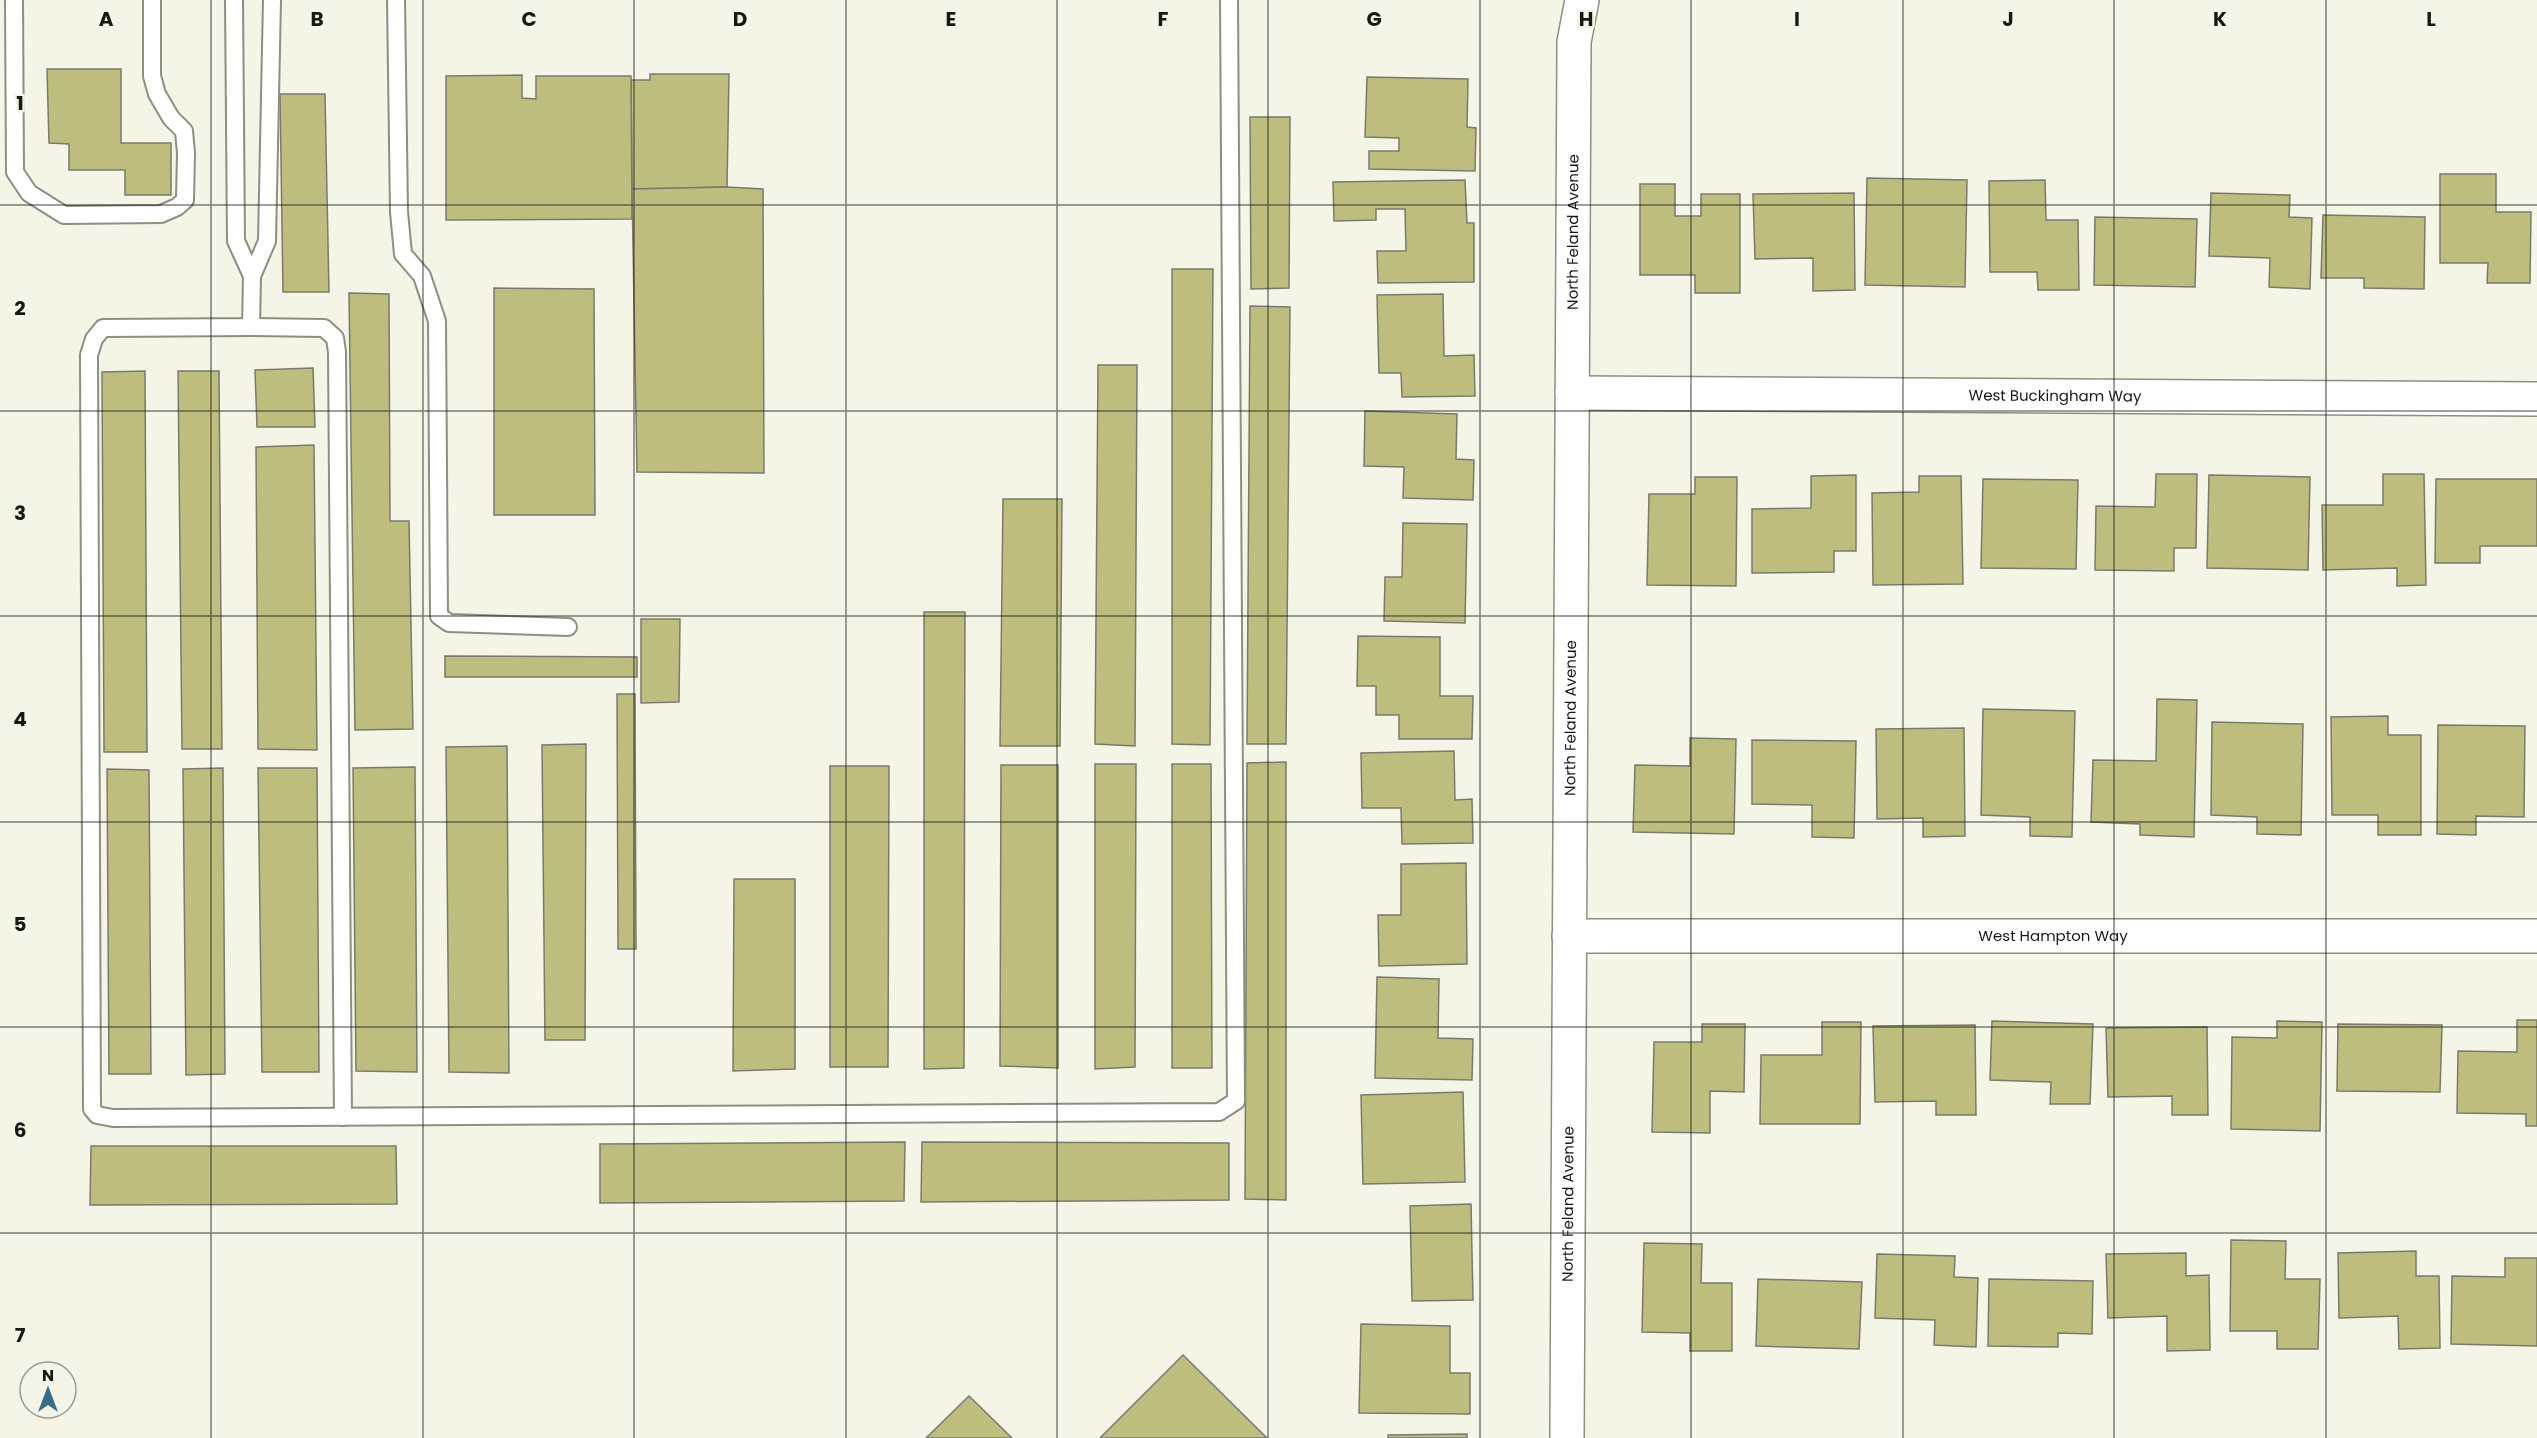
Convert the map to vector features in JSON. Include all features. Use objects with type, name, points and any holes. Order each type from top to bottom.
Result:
[{"type":"street","name":"North Feland Avenue","points":[[1567,1438],[1574,42],[1582,0]]},
{"type":"street","name":"West Buckingham Way","points":[[1572,393],[2537,399]]},
{"type":"street","name":"West Hampton Way","points":[[1569,936],[2537,936]]},
{"type":"lane","points":[[14,0],[15,171],[29,193],[48,207],[64,215],[75,215],[161,214],[177,207],[185,200],[186,153],[183,131],[171,118],[157,94],[152,76],[152,0]]},
{"type":"lane","points":[[234,0],[236,241],[252,276]]},
{"type":"lane","points":[[251,327],[252,276],[267,241],[272,0]]},
{"type":"lane","points":[[396,0],[399,212],[403,254],[422,276],[437,321],[439,616],[449,623],[568,627]]},
{"type":"lane","points":[[343,1117],[337,352],[335,338],[324,328],[103,328],[94,339],[89,355],[92,1109],[98,1115],[113,1118],[343,1117],[1219,1112],[1236,1101],[1229,0]]},
{"type":"building","points":[[47,69],[121,69],[121,143],[171,143],[171,195],[125,195],[125,170],[69,170],[69,144],[49,143]]},
{"type":"building","points":[[650,74],[729,74],[727,187],[632,189],[631,80],[650,80]]},
{"type":"building","points":[[522,75],[522,98],[536,99],[536,76],[631,76],[632,219],[446,220],[446,76]]},
{"type":"building","points":[[1367,77],[1468,79],[1467,127],[1476,128],[1475,171],[1369,169],[1369,151],[1399,151],[1399,138],[1365,137]]},
{"type":"building","points":[[280,94],[325,94],[329,292],[283,292]]},
{"type":"building","points":[[1250,117],[1290,117],[1289,288],[1251,289]]},
{"type":"building","points":[[2440,174],[2496,174],[2496,212],[2531,212],[2530,283],[2487,283],[2488,263],[2440,263]]},
{"type":"building","points":[[1867,178],[1967,180],[1965,287],[1865,285]]},
{"type":"building","points":[[1465,180],[1467,223],[1474,223],[1474,282],[1378,283],[1377,251],[1406,251],[1405,209],[1376,209],[1376,220],[1334,221],[1333,182]]},
{"type":"building","points":[[2045,180],[2046,220],[2078,220],[2079,290],[2038,290],[2037,272],[1990,272],[1989,181]]},
{"type":"building","points":[[1640,184],[1675,184],[1675,216],[1701,216],[1701,194],[1740,194],[1740,293],[1695,293],[1695,275],[1640,275]]},
{"type":"building","points":[[727,187],[763,189],[764,473],[637,472],[632,189]]},
{"type":"building","points":[[1854,193],[1855,290],[1813,291],[1813,258],[1755,259],[1753,194]]},
{"type":"building","points":[[2211,193],[2290,195],[2289,217],[2312,218],[2310,289],[2269,287],[2270,258],[2209,256]]},
{"type":"building","points":[[2323,215],[2425,217],[2424,289],[2364,288],[2364,278],[2321,278]]},
{"type":"building","points":[[2095,217],[2197,219],[2195,287],[2094,285]]},
{"type":"building","points":[[1172,269],[1213,269],[1210,745],[1172,744]]},
{"type":"building","points":[[494,288],[594,289],[595,515],[494,515]]},
{"type":"building","points":[[349,293],[389,294],[390,521],[409,521],[413,729],[355,730]]},
{"type":"building","points":[[1443,294],[1444,356],[1474,355],[1475,396],[1402,397],[1401,373],[1379,373],[1377,295]]},
{"type":"building","points":[[1250,306],[1290,307],[1286,744],[1247,744]]},
{"type":"building","points":[[1098,365],[1137,365],[1135,746],[1095,744]]},
{"type":"building","points":[[313,368],[315,427],[257,427],[255,370]]},
{"type":"building","points":[[145,371],[147,752],[104,752],[102,372]]},
{"type":"building","points":[[178,371],[219,371],[222,749],[182,749]]},
{"type":"building","points":[[1365,411],[1457,414],[1456,459],[1474,460],[1473,500],[1403,498],[1404,467],[1364,466]]},
{"type":"building","points":[[314,445],[317,750],[258,749],[256,447]]},
{"type":"building","points":[[2156,474],[2197,474],[2196,548],[2174,548],[2174,571],[2095,570],[2096,506],[2155,507]]},
{"type":"building","points":[[2383,474],[2424,474],[2426,585],[2397,586],[2397,568],[2323,570],[2322,505],[2383,505]]},
{"type":"building","points":[[1856,475],[1856,551],[1834,551],[1834,572],[1752,573],[1752,509],[1811,508],[1811,476]]},
{"type":"building","points":[[2209,475],[2310,477],[2308,570],[2207,568]]},
{"type":"building","points":[[1919,476],[1961,476],[1963,584],[1873,585],[1872,493],[1919,492]]},
{"type":"building","points":[[1695,477],[1737,477],[1736,586],[1647,585],[1649,494],[1695,494]]},
{"type":"building","points":[[1983,479],[2078,480],[2076,569],[1981,568]]},
{"type":"building","points":[[2436,479],[2537,479],[2537,546],[2480,546],[2480,563],[2435,563]]},
{"type":"building","points":[[1003,499],[1062,499],[1060,746],[1000,746]]},
{"type":"building","points":[[1403,523],[1467,524],[1465,623],[1384,621],[1385,577],[1402,577]]},
{"type":"building","points":[[924,612],[965,612],[964,1068],[924,1069]]},
{"type":"building","points":[[641,619],[680,619],[679,702],[641,703]]},
{"type":"building","points":[[1358,636],[1440,637],[1440,696],[1473,696],[1472,739],[1399,739],[1399,715],[1376,715],[1376,686],[1357,686]]},
{"type":"building","points":[[445,656],[637,657],[637,677],[445,677]]},
{"type":"building","points":[[617,694],[635,694],[636,949],[618,949]]},
{"type":"building","points":[[2157,699],[2197,700],[2194,837],[2140,835],[2140,824],[2091,822],[2093,760],[2156,761]]},
{"type":"building","points":[[1983,709],[2075,711],[2072,837],[2030,836],[2030,817],[1981,815]]},
{"type":"building","points":[[2388,716],[2388,735],[2421,735],[2421,835],[2378,835],[2378,815],[2332,815],[2331,717]]},
{"type":"building","points":[[2212,722],[2303,724],[2301,835],[2257,834],[2257,817],[2211,815]]},
{"type":"building","points":[[2438,725],[2525,726],[2524,817],[2476,816],[2476,835],[2437,834]]},
{"type":"building","points":[[1964,728],[1965,836],[1923,837],[1923,818],[1877,819],[1876,729]]},
{"type":"building","points":[[1690,738],[1736,739],[1734,834],[1633,832],[1635,765],[1690,766]]},
{"type":"building","points":[[1752,740],[1856,741],[1854,838],[1812,837],[1812,805],[1752,804]]},
{"type":"building","points":[[586,744],[585,1040],[545,1040],[542,745]]},
{"type":"building","points":[[507,746],[509,1073],[449,1072],[446,747]]},
{"type":"building","points":[[1454,751],[1455,800],[1472,799],[1473,843],[1402,844],[1401,808],[1362,808],[1361,753]]},
{"type":"building","points":[[1286,762],[1286,1200],[1245,1199],[1247,763]]},
{"type":"building","points":[[1095,764],[1136,764],[1135,1067],[1095,1069]]},
{"type":"building","points":[[1172,764],[1211,764],[1212,1068],[1172,1068]]},
{"type":"building","points":[[1001,765],[1058,765],[1058,1068],[1000,1066]]},
{"type":"building","points":[[830,766],[889,766],[888,1067],[830,1067]]},
{"type":"building","points":[[415,767],[417,1072],[356,1071],[353,768]]},
{"type":"building","points":[[223,768],[225,1074],[186,1075],[183,769]]},
{"type":"building","points":[[258,768],[317,768],[319,1072],[262,1072]]},
{"type":"building","points":[[107,769],[149,770],[151,1074],[109,1074]]},
{"type":"building","points":[[1466,863],[1467,964],[1379,966],[1378,915],[1401,915],[1401,864]]},
{"type":"building","points":[[734,879],[795,879],[795,1069],[733,1071]]},
{"type":"building","points":[[1377,977],[1439,979],[1438,1038],[1473,1039],[1472,1080],[1375,1078]]},
{"type":"building","points":[[2517,1020],[2537,1020],[2537,1126],[2526,1126],[2526,1114],[2457,1113],[2458,1051],[2517,1052]]},
{"type":"building","points":[[1992,1021],[2093,1024],[2090,1104],[2050,1104],[2051,1082],[1990,1080]]},
{"type":"building","points":[[2277,1021],[2322,1022],[2320,1131],[2231,1129],[2232,1037],[2277,1038]]},
{"type":"building","points":[[1822,1022],[1861,1022],[1860,1124],[1760,1124],[1761,1055],[1822,1055]]},
{"type":"building","points":[[1702,1024],[1745,1024],[1744,1092],[1710,1091],[1710,1133],[1652,1132],[1654,1042],[1702,1042]]},
{"type":"building","points":[[2338,1024],[2442,1025],[2440,1092],[2337,1091]]},
{"type":"building","points":[[1975,1025],[1976,1115],[1936,1115],[1936,1101],[1875,1102],[1873,1026]]},
{"type":"building","points":[[2207,1027],[2208,1115],[2172,1115],[2172,1096],[2108,1097],[2106,1028]]},
{"type":"building","points":[[1463,1092],[1465,1182],[1363,1184],[1361,1095]]},
{"type":"building","points":[[905,1142],[904,1201],[600,1203],[600,1144]]},
{"type":"building","points":[[922,1142],[1229,1143],[1229,1200],[921,1202]]},
{"type":"building","points":[[91,1146],[396,1146],[397,1204],[90,1205]]},
{"type":"building","points":[[1471,1204],[1473,1300],[1412,1301],[1410,1206]]},
{"type":"building","points":[[2231,1240],[2286,1241],[2285,1279],[2320,1279],[2318,1349],[2277,1349],[2277,1331],[2230,1331]]},
{"type":"building","points":[[1644,1243],[1702,1244],[1701,1283],[1732,1283],[1732,1351],[1690,1351],[1690,1333],[1642,1332]]},
{"type":"building","points":[[2416,1251],[2416,1276],[2439,1276],[2440,1348],[2399,1349],[2398,1316],[2339,1318],[2338,1253]]},
{"type":"building","points":[[2186,1253],[2186,1276],[2209,1275],[2210,1350],[2167,1351],[2167,1316],[2108,1318],[2106,1254]]},
{"type":"building","points":[[1877,1254],[1955,1256],[1954,1277],[1978,1278],[1976,1347],[1934,1345],[1935,1320],[1875,1318]]},
{"type":"building","points":[[2505,1258],[2537,1258],[2537,1346],[2451,1344],[2452,1276],[2505,1277]]},
{"type":"building","points":[[1758,1279],[1862,1282],[1859,1349],[1756,1346]]},
{"type":"building","points":[[1989,1279],[2093,1281],[2092,1334],[2058,1333],[2058,1347],[1988,1346]]},
{"type":"building","points":[[1361,1324],[1450,1326],[1450,1373],[1470,1373],[1470,1414],[1359,1413]]},
{"type":"building","points":[[1183,1355],[1267,1438],[1100,1438]]},
{"type":"building","points":[[969,1396],[1012,1438],[926,1438]]},
{"type":"building","points":[[1467,1434],[1467,1438],[1388,1438],[1388,1435]]}]
